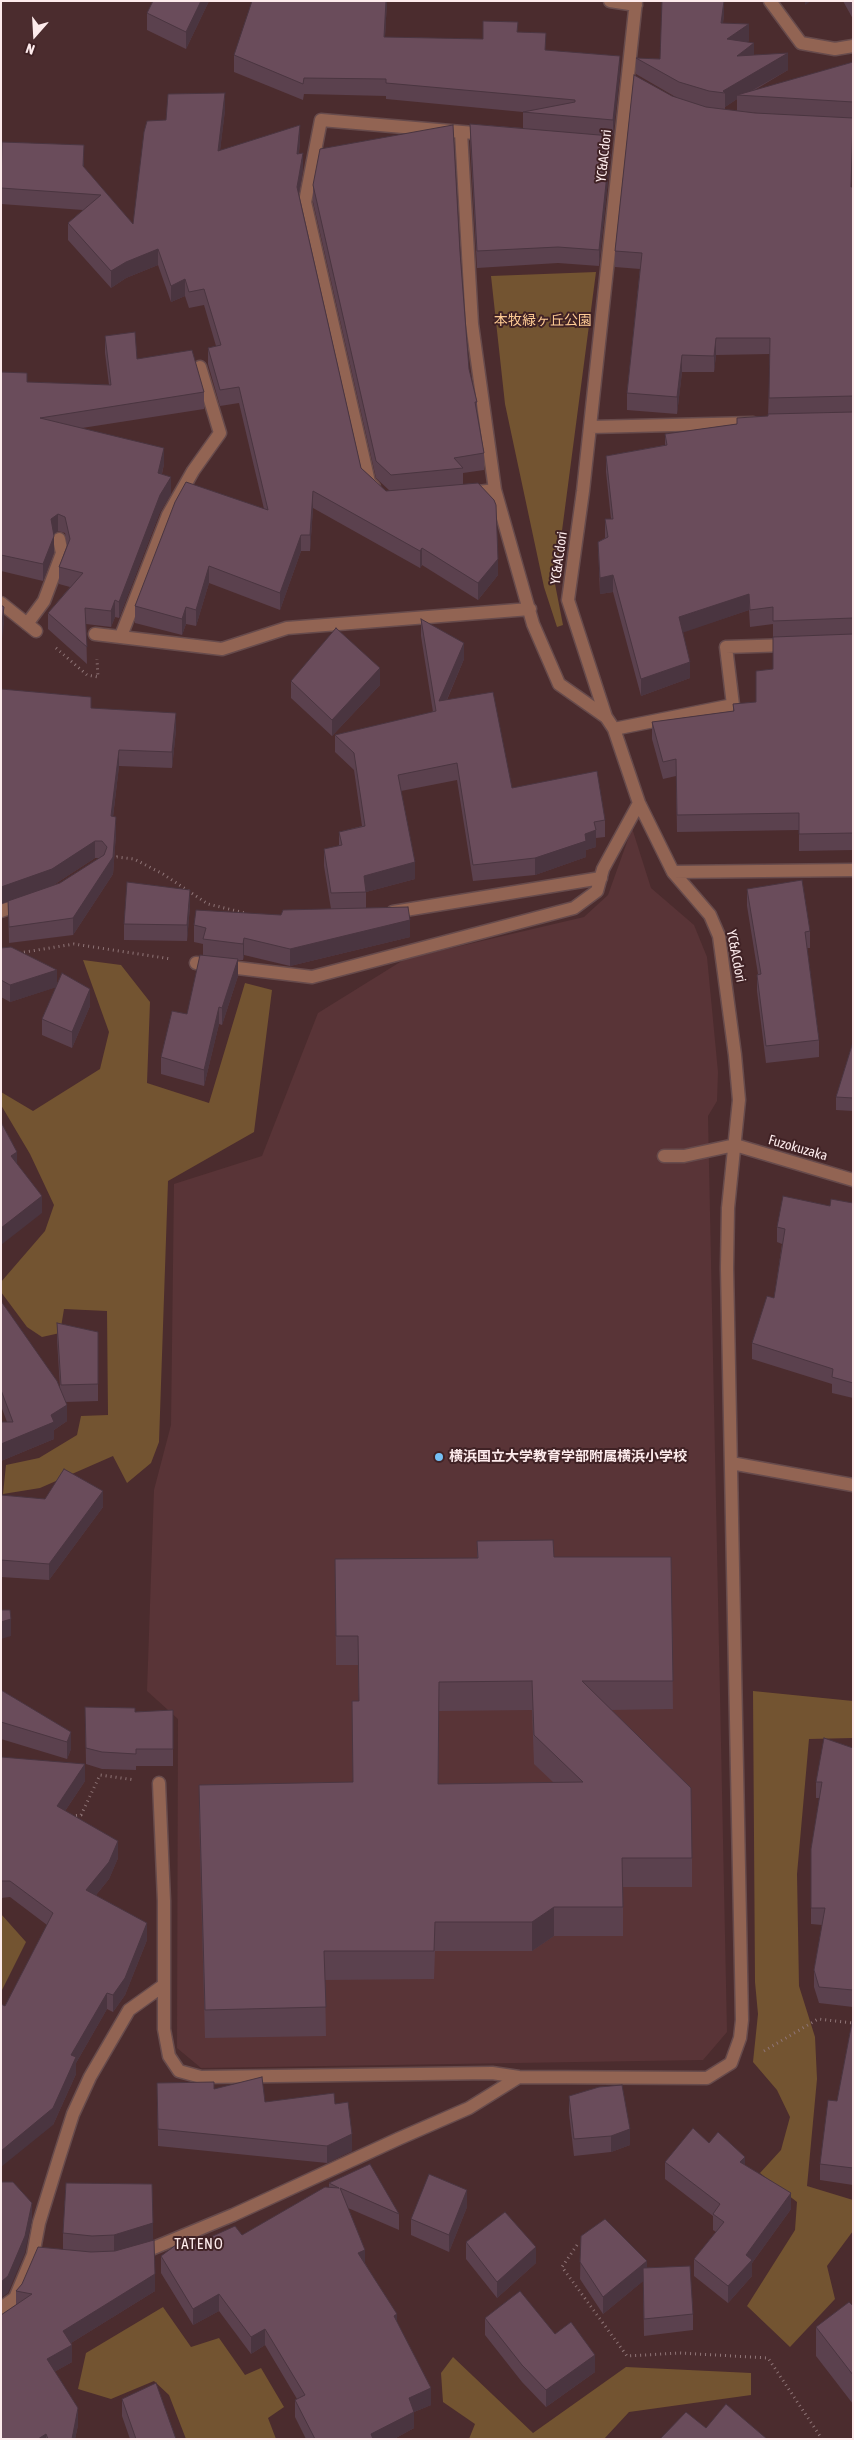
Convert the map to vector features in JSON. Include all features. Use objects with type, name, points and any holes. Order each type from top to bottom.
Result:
[{"type":"street","points":[[610,1],[636,3]]},
{"type":"street","points":[[770,1],[801,42],[835,49],[853,46]]},
{"type":"street","name":"YC&ACdori","points":[[636,3],[628,79],[616,144],[590,426],[568,600],[606,717],[614,729],[639,803],[673,872],[710,915],[719,936],[736,1055],[739,1100],[728,1208],[742,2020],[740,2038],[730,2063]]},
{"type":"street","points":[[628,79],[644,88]]},
{"type":"street","points":[[382,494],[369,482],[305,202],[321,120],[498,135]]},
{"type":"street","points":[[461,132],[472,324],[495,490],[533,624],[560,684],[606,717]]},
{"type":"street","points":[[120,636],[168,515],[193,471],[220,433],[200,366]]},
{"type":"street","points":[[590,426],[764,423]]},
{"type":"street","points":[[456,494],[495,490]]},
{"type":"street","points":[[4,600],[32,627],[62,553],[59,539]]},
{"type":"street","points":[[95,634],[222,649],[287,628],[530,609]]},
{"type":"street","points":[[614,729],[733,705],[726,647],[804,645]]},
{"type":"street","points":[[196,963],[312,977],[574,908],[597,890],[603,869],[639,803]]},
{"type":"street","points":[[673,872],[853,870]]},
{"type":"street","points":[[376,914],[601,878]]},
{"type":"street","points":[[1,911],[38,899]]},
{"type":"street","points":[[664,1156],[684,1156],[735,1145]]},
{"type":"street","name":"Fuzokuzaka","points":[[735,1145],[853,1180]]},
{"type":"street","points":[[731,1463],[853,1485]]},
{"type":"street","points":[[159,1784],[164,1901],[164,2030],[168,2056],[179,2071],[201,2078],[492,2073],[519,2077],[707,2078],[730,2063]]},
{"type":"street","points":[[1,2308],[16,2298],[38,2255],[39,2224],[73,2114],[90,2077],[129,2010],[164,1985]]},
{"type":"street","points":[[124,2258],[140,2254],[233,2215],[469,2108],[519,2077]]},
{"type":"path","points":[[32,627],[87,675],[98,677],[95,634]]},
{"type":"path","points":[[108,861],[117,857],[134,859],[163,874],[208,904],[244,913]]},
{"type":"path","points":[[10,955],[74,944],[196,963]]},
{"type":"path","points":[[63,1817],[80,1814],[100,1776],[159,1784]]},
{"type":"path","points":[[730,2063],[769,2049],[818,2019],[853,2023]]},
{"type":"path","points":[[577,2245],[562,2267],[627,2356],[680,2353],[768,2358],[822,2439]]},
{"type":"shaded area","name":"横浜国立大学教育学部附属横浜小学校","points":[[632,828],[651,888],[694,925],[707,957],[718,1072],[717,1101],[708,1116],[727,2032],[703,2060],[201,2068],[177,2048],[178,1719],[147,1691],[154,1490],[171,1425],[174,1184],[262,1156],[318,1013],[405,959],[584,917],[608,895]]},
{"type":"green space","name":"本牧緑ヶ丘公園","points":[[596,272],[555,584],[563,625],[557,627],[544,587],[505,404],[491,276]]},
{"type":"green space","points":[[83,960],[121,965],[150,1002],[147,1083],[209,1103],[245,983],[272,990],[254,1132],[168,1181],[159,1442],[151,1463],[127,1483],[113,1456],[40,1488],[3,1494],[6,1465],[39,1458],[77,1435],[81,1416],[108,1415],[107,1311],[64,1309],[60,1333],[42,1337],[27,1327],[1,1292],[1,1282],[45,1231],[54,1205],[30,1154],[1,1105],[1,1092],[33,1111],[100,1069],[109,1032]]},
{"type":"green space","points":[[753,1691],[853,1701],[853,1738],[809,1739],[797,1874],[799,1986],[815,2037],[817,2079],[807,2186],[853,2200],[853,2231],[827,2266],[835,2299],[790,2347],[747,2306],[795,2230],[797,2202],[760,2173],[781,2150],[790,2117],[777,2090],[753,2062],[758,2014],[755,1982]]},
{"type":"green space","points":[[1,1914],[26,1942],[1,1992]]},
{"type":"green space","points":[[163,2307],[191,2347],[219,2338],[245,2375],[261,2368],[284,2407],[268,2418],[276,2439],[186,2439],[169,2395],[154,2381],[111,2399],[78,2389],[86,2353]]},
{"type":"green space","points":[[453,2357],[533,2433],[626,2367],[751,2373],[751,2395],[629,2412],[604,2439],[469,2439],[475,2424],[443,2402],[441,2373]]},
{"type":"building","points":[[153,1],[201,1],[186,32],[147,13]]},
{"type":"building","points":[[252,1],[386,1],[384,37],[483,39],[483,21],[518,22],[517,32],[546,33],[545,50],[620,56],[613,120],[523,112],[575,102],[575,100],[386,83],[386,79],[304,78],[303,84],[234,55]]},
{"type":"building","points":[[662,1],[724,1],[721,23],[749,24],[727,39],[754,43],[737,56],[788,53],[723,91],[725,93],[709,91],[679,82],[636,58],[660,59]]},
{"type":"building","points":[[853,62],[853,102],[737,95]]},
{"type":"building","points":[[634,75],[672,96],[706,107],[755,113],[853,118],[851,187],[853,187],[853,396],[769,398],[770,338],[716,338],[714,356],[682,355],[677,397],[627,393],[642,253],[615,251]]},
{"type":"building","points":[[225,93],[218,151],[300,125],[297,154],[303,153],[297,187],[361,468],[386,491],[478,483],[494,500],[496,505],[498,559],[478,583],[422,548],[420,551],[313,491],[310,535],[301,535],[280,593],[209,566],[196,610],[186,607],[182,619],[135,606],[175,502],[186,482],[268,510],[239,387],[220,390],[208,348],[221,345],[204,289],[189,292],[185,279],[171,286],[158,249],[126,262],[111,271],[68,223],[101,195],[1,188],[2,142],[84,145],[83,166],[133,224],[147,121],[166,120],[168,94]]},
{"type":"building","points":[[470,124],[611,136],[599,250],[558,247],[477,251]]},
{"type":"building","points":[[453,125],[469,369],[477,402],[475,402],[484,453],[454,458],[463,468],[391,475],[376,461],[313,185],[320,149]]},
{"type":"building","points":[[135,332],[137,359],[192,350],[204,392],[40,418],[164,448],[158,473],[171,477],[160,495],[119,602],[115,600],[111,611],[85,608],[87,647],[48,613],[83,573],[59,567],[70,539],[65,517],[58,514],[51,519],[54,536],[43,564],[1,555],[1,372],[27,373],[27,382],[111,385],[105,336]]},
{"type":"building","points":[[853,412],[853,618],[773,621],[773,607],[750,610],[749,594],[679,617],[690,662],[641,679],[613,575],[600,578],[598,542],[608,537],[605,519],[613,519],[606,456],[667,445],[665,434],[737,424],[737,418],[768,416],[768,414]]},
{"type":"building","points":[[1,605],[4,607],[1,629]]},
{"type":"building","points":[[421,619],[464,643],[439,701],[493,692],[512,788],[597,771],[605,820],[594,822],[596,830],[585,834],[586,841],[535,858],[473,865],[457,763],[398,775],[415,862],[364,876],[366,892],[331,893],[324,849],[342,845],[339,832],[365,826],[354,753],[335,735],[436,711]]},
{"type":"building","points":[[336,628],[380,668],[332,720],[291,681]]},
{"type":"building","points":[[853,634],[853,833],[799,834],[799,813],[677,815],[676,759],[663,762],[652,722],[734,711],[733,704],[756,702],[756,671],[773,669],[773,637]]},
{"type":"building","points":[[1,689],[91,697],[91,708],[176,713],[172,752],[119,750],[111,816],[116,817],[113,857],[73,918],[9,927],[8,901],[60,883],[104,855],[107,847],[102,841],[95,841],[52,869],[1,887]]},
{"type":"building","points":[[802,880],[810,931],[805,932],[819,1040],[766,1046],[757,975],[761,974],[747,889]]},
{"type":"building","points":[[127,882],[190,890],[187,925],[124,924]]},
{"type":"building","points":[[408,907],[410,920],[290,949],[244,938],[243,944],[203,939],[206,928],[194,925],[196,910],[281,915],[283,910]]},
{"type":"building","points":[[11,947],[57,970],[10,985],[1,980],[1,948]]},
{"type":"building","points":[[200,955],[238,959],[222,1008],[219,1007],[204,1070],[161,1057],[172,1011],[187,1014]]},
{"type":"building","points":[[62,973],[90,989],[72,1032],[42,1019]]},
{"type":"building","points":[[853,1042],[853,1098],[836,1097]]},
{"type":"building","points":[[1,1122],[17,1152],[11,1156],[42,1196],[1,1228]]},
{"type":"building","points":[[783,1196],[830,1206],[831,1199],[853,1203],[853,1383],[832,1377],[833,1369],[752,1343],[767,1296],[774,1298],[785,1229],[777,1227]]},
{"type":"building","points":[[1,1301],[57,1381],[67,1405],[51,1415],[54,1422],[1,1444],[1,1422],[13,1422],[1,1390]]},
{"type":"building","points":[[57,1323],[98,1332],[98,1384],[61,1385]]},
{"type":"building","points":[[64,1469],[103,1491],[49,1564],[1,1560],[1,1495],[45,1499]]},
{"type":"building","points":[[553,1540],[554,1557],[671,1557],[673,1681],[582,1681],[691,1788],[692,1858],[622,1858],[623,1907],[554,1907],[532,1922],[435,1922],[434,1951],[324,1951],[326,2007],[205,2010],[199,1785],[353,1782],[352,1701],[359,1701],[358,1636],[336,1636],[335,1559],[478,1558],[477,1541]],"holes":[[[532,1681],[534,1735],[583,1782],[438,1784],[439,1682]]]},
{"type":"building","points":[[1,1610],[10,1610],[11,1619],[1,1622]]},
{"type":"building","points":[[1,1690],[71,1732],[67,1742],[1,1722]]},
{"type":"building","points":[[85,1707],[135,1708],[135,1712],[173,1710],[173,1749],[136,1749],[136,1754],[102,1752],[86,1748]]},
{"type":"building","points":[[824,1738],[853,1748],[853,1990],[819,1987],[814,1970],[825,1908],[811,1908],[811,1849],[822,1782],[816,1782]]},
{"type":"building","points":[[1,1757],[85,1764],[57,1806],[118,1841],[109,1862],[86,1890],[147,1923],[125,1978],[113,1995],[107,1993],[71,2055],[76,2057],[53,2108],[1,2151],[1,2004],[5,2006],[53,1913],[10,1881],[1,1881]]},
{"type":"building","points":[[853,2017],[853,2168],[820,2164],[828,2100],[837,2101]]},
{"type":"building","points":[[262,2077],[265,2102],[334,2093],[335,2104],[348,2102],[352,2134],[327,2146],[158,2129],[157,2083],[214,2082],[214,2089]]},
{"type":"building","points":[[622,2085],[630,2129],[611,2136],[574,2139],[569,2096],[599,2087]]},
{"type":"building","points":[[693,2128],[709,2143],[718,2132],[745,2157],[740,2162],[791,2193],[746,2255],[752,2260],[728,2286],[694,2259],[724,2222],[713,2214],[720,2204],[665,2162]]},
{"type":"building","points":[[370,2164],[399,2214],[340,2188],[365,2250],[358,2253],[397,2314],[394,2316],[431,2388],[409,2398],[414,2412],[371,2434],[373,2439],[315,2439],[295,2400],[305,2395],[265,2329],[251,2337],[219,2294],[193,2309],[161,2256],[188,2236],[193,2245],[235,2226],[242,2235],[325,2187],[339,2188],[329,2183]]},
{"type":"building","points":[[429,2174],[467,2190],[449,2235],[411,2219]]},
{"type":"building","points":[[1,2182],[13,2182],[32,2203],[25,2236],[8,2276],[1,2282]]},
{"type":"building","points":[[66,2183],[152,2184],[153,2223],[114,2235],[92,2236],[63,2233]]},
{"type":"building","points":[[505,2212],[536,2247],[497,2282],[466,2242]]},
{"type":"building","points":[[605,2219],[647,2261],[603,2297],[580,2262],[581,2236]]},
{"type":"building","points":[[154,2240],[155,2274],[63,2331],[72,2345],[47,2359],[78,2408],[72,2439],[48,2439],[46,2434],[38,2439],[1,2439],[1,2315],[32,2294],[16,2291],[22,2284],[38,2247],[91,2252],[115,2251]]},
{"type":"building","points":[[690,2266],[693,2314],[644,2319],[643,2268]]},
{"type":"building","points":[[520,2291],[555,2334],[571,2322],[595,2355],[546,2390],[522,2365],[485,2318]]},
{"type":"building","points":[[849,2302],[853,2306],[853,2375],[816,2327]]},
{"type":"building","points":[[156,2383],[176,2439],[136,2439],[122,2399]]},
{"type":"building","points":[[726,2404],[767,2439],[660,2439],[686,2412],[706,2428]]},
{"type":"place","name":"横浜国立大学教育学部附属横浜小学校","points":[[439,1457]]},
{"type":"district","name":"TATENO","points":[[199,2244]]}]
